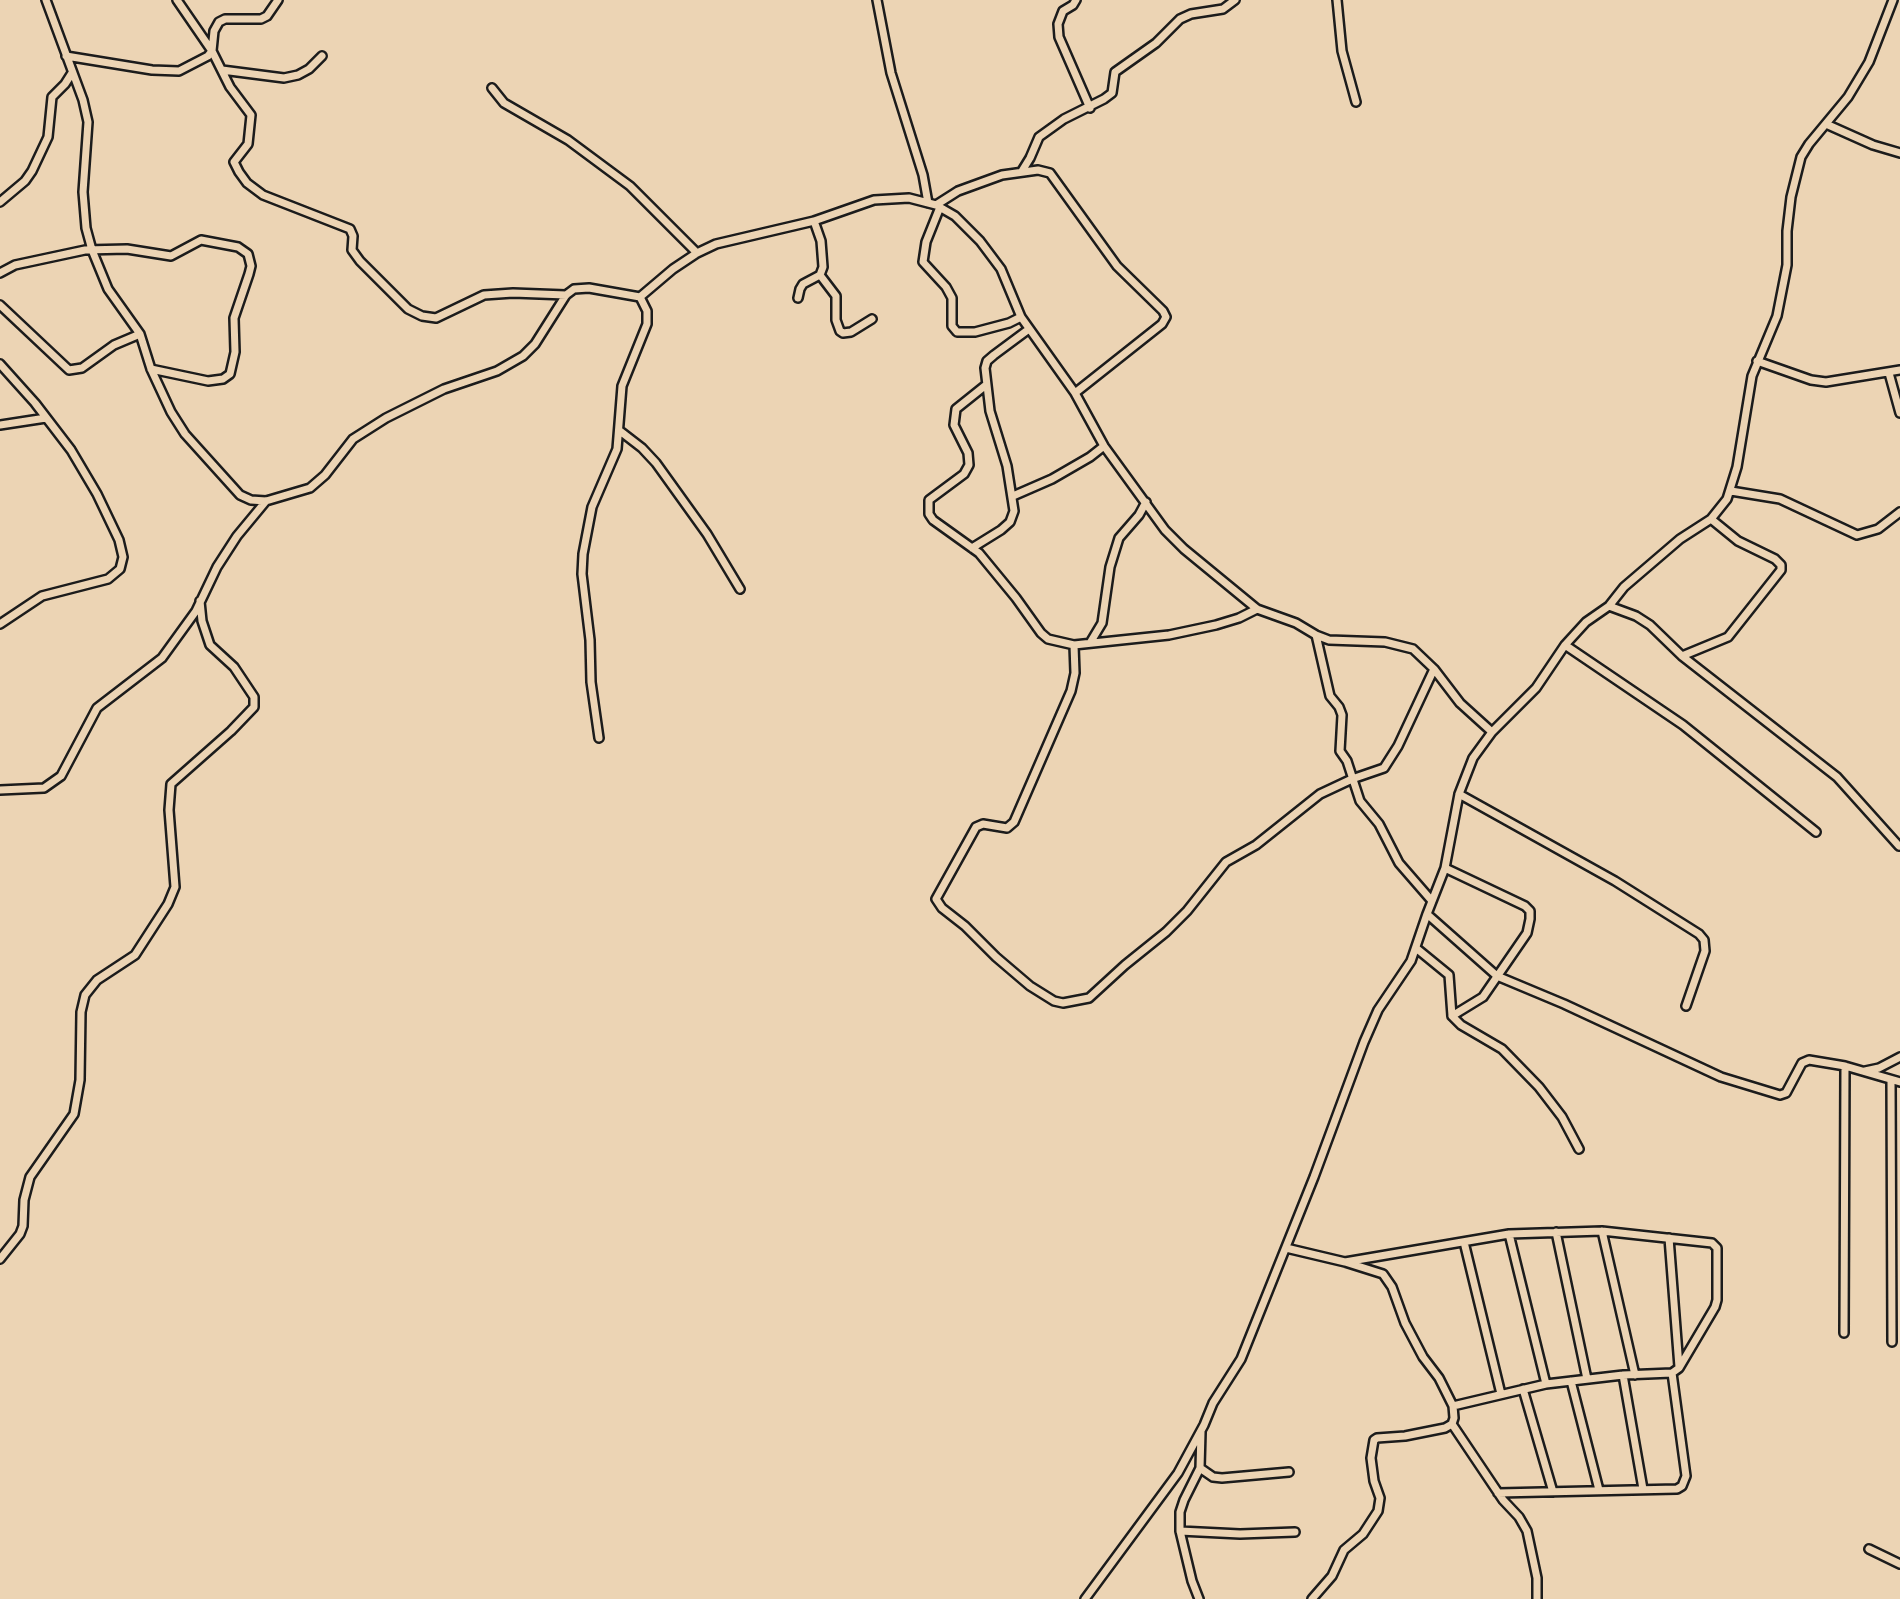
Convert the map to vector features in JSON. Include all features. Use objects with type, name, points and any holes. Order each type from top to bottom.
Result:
[{"type":"street","points":[[46,0],[88,122],[83,192],[86,228],[92,250],[108,289],[140,334],[151,369],[171,412],[185,434],[233,489],[251,500],[266,500],[310,488],[325,475],[354,439],[386,418],[444,389],[497,371],[519,360],[535,344],[566,295],[581,287],[640,297],[673,269],[716,244],[814,221],[885,198],[909,198],[935,205],[969,229],[990,254],[1001,269],[1021,317],[1074,393],[1104,446],[1165,530],[1257,609],[1296,623],[1329,640],[1385,642],[1413,649],[1492,732]]},
{"type":"street","points":[[177,0],[212,51],[230,87],[251,114],[248,144],[234,162],[243,178],[263,195],[350,229],[353,236],[352,250],[408,309],[422,316],[436,318],[484,295],[566,295]]},
{"type":"street","points":[[66,56],[179,71],[200,61],[212,51],[214,31],[219,22],[225,19],[261,19],[267,16],[278,0]]},
{"type":"street","points":[[877,0],[891,73],[935,205],[923,262],[946,287],[952,298],[952,326],[957,332],[975,332],[1021,317]]},
{"type":"street","points":[[1076,0],[1063,11],[1058,24],[1059,37],[1090,108]]},
{"type":"street","points":[[1022,171],[1039,137],[1064,119],[1090,108],[1112,93],[1115,72],[1156,43],[1180,19],[1191,14],[1223,9],[1235,0]]},
{"type":"street","points":[[1337,0],[1342,51],[1356,102]]},
{"type":"street","points":[[1085,1599],[1170,1484],[1201,1431],[1213,1403],[1241,1359],[1364,1042],[1378,1010],[1405,972],[1416,948],[1445,868],[1460,794],[1473,758],[1492,732],[1536,688],[1565,645],[1586,622],[1609,606],[1624,587],[1670,548],[1711,519],[1727,499],[1740,454],[1752,376],[1779,304],[1787,265],[1791,197],[1801,157],[1848,97],[1869,62],[1893,0]]},
{"type":"street","points":[[222,70],[284,78],[309,69],[322,56]]},
{"type":"street","points":[[0,202],[25,181],[32,171],[48,137],[51,97],[72,73]]},
{"type":"street","points":[[492,88],[504,103],[568,140],[630,186],[697,253]]},
{"type":"street","points":[[1826,124],[1873,145],[1900,153]]},
{"type":"street","points":[[935,205],[982,181],[1022,171],[1038,170],[1050,173],[1117,266],[1163,311],[1166,317],[1163,324],[1074,393]]},
{"type":"street","points":[[814,221],[823,254],[820,275],[836,296],[836,320],[840,331],[851,332],[872,319]]},
{"type":"street","points":[[0,273],[15,265],[92,250],[127,249],[171,256],[201,240],[238,247],[248,254],[249,274],[234,318],[235,352],[230,374],[223,379],[208,381],[151,369]]},
{"type":"street","points":[[798,298],[803,284],[820,275]]},
{"type":"street","points":[[599,738],[592,694],[590,640],[582,574],[592,507],[617,449],[622,386],[648,317],[640,297]]},
{"type":"street","points":[[0,305],[69,370],[82,368],[114,345],[140,334]]},
{"type":"street","points":[[972,548],[1010,522],[1014,511],[1013,496],[984,376],[987,361],[1029,329]]},
{"type":"street","points":[[1757,361],[1811,380],[1826,382],[1900,370]]},
{"type":"street","points":[[0,364],[61,436],[97,494],[118,540],[123,563],[117,574],[108,579],[42,596],[0,624]]},
{"type":"street","points":[[1889,373],[1900,413]]},
{"type":"street","points":[[986,386],[960,405],[955,416],[954,425],[968,453],[969,465],[964,474],[934,495],[928,506],[933,520],[972,548],[1048,639],[1074,645],[1169,635],[1216,625],[1257,609]]},
{"type":"street","points":[[0,425],[46,418]]},
{"type":"street","points":[[620,431],[656,463],[707,534],[740,589]]},
{"type":"street","points":[[1013,496],[1052,479],[1104,446]]},
{"type":"street","points":[[1731,491],[1780,499],[1857,535],[1878,529],[1900,513]]},
{"type":"street","points":[[1,790],[44,788],[61,776],[97,708],[162,658],[196,611],[217,567],[237,536],[266,500]]},
{"type":"street","points":[[1090,643],[1102,623],[1110,567],[1119,538],[1139,515],[1146,502]]},
{"type":"street","points":[[1682,656],[1728,637],[1781,570],[1781,565],[1775,559],[1738,541],[1711,519]]},
{"type":"street","points":[[0,1259],[20,1234],[23,1226],[24,1200],[30,1177],[74,1114],[80,1080],[81,1012],[85,995],[97,980],[135,955],[168,904],[175,887],[169,810],[171,784],[231,731],[255,702],[234,667],[210,645],[202,621],[200,601]]},
{"type":"street","points":[[1609,606],[1636,616],[1650,625],[1682,656],[1837,777],[1899,846]]},
{"type":"street","points":[[1316,635],[1330,696],[1342,715],[1340,751],[1347,761],[1360,801],[1379,824],[1399,863],[1432,901]]},
{"type":"street","points":[[1074,645],[1075,673],[1071,691],[1014,822],[1007,828],[983,824],[976,827],[936,899],[942,908],[1030,986],[1054,1001],[1073,1003],[1088,998],[1178,920],[1226,862],[1256,845],[1320,794],[1384,768],[1390,762],[1434,669]]},
{"type":"street","points":[[1565,645],[1683,724],[1816,832]]},
{"type":"street","points":[[1460,794],[1633,891],[1699,934],[1704,940],[1705,951],[1686,1006]]},
{"type":"street","points":[[1445,868],[1525,906],[1530,911],[1527,933],[1483,997],[1452,1016]]},
{"type":"street","points":[[1427,914],[1497,976],[1721,1077],[1773,1094],[1786,1093],[1802,1063],[1809,1060],[1845,1066],[1900,1082]]},
{"type":"street","points":[[1416,948],[1449,975],[1452,1016],[1461,1025],[1502,1049],[1539,1087],[1562,1117],[1579,1149]]},
{"type":"street","points":[[1861,1071],[1879,1069],[1900,1057]]},
{"type":"street","points":[[1844,1334],[1845,1066]]},
{"type":"street","points":[[1891,1080],[1892,1342]]},
{"type":"street","points":[[1345,1262],[1509,1234],[1601,1231],[1712,1243],[1717,1248],[1717,1300],[1675,1371]]},
{"type":"street","points":[[1601,1231],[1635,1375]]},
{"type":"street","points":[[1556,1232],[1587,1378]]},
{"type":"street","points":[[1509,1234],[1546,1384]]},
{"type":"street","points":[[1498,1493],[1677,1489],[1685,1482],[1675,1371],[1669,1238]]},
{"type":"street","points":[[1464,1242],[1501,1394]]},
{"type":"street","points":[[1286,1248],[1383,1274],[1392,1287],[1405,1323],[1423,1357],[1439,1378],[1452,1406],[1452,1424]]},
{"type":"street","points":[[1452,1406],[1546,1384],[1675,1371]]},
{"type":"street","points":[[1623,1375],[1643,1489]]},
{"type":"street","points":[[1571,1381],[1599,1490]]},
{"type":"street","points":[[1523,1390],[1553,1492]]},
{"type":"street","points":[[1452,1424],[1527,1531],[1537,1578],[1537,1599]]},
{"type":"street","points":[[1312,1599],[1332,1576],[1344,1550],[1363,1534],[1378,1511],[1380,1499],[1371,1458],[1374,1440],[1435,1430],[1452,1424]]},
{"type":"street","points":[[1199,1599],[1180,1531],[1180,1512],[1200,1468],[1201,1431]]},
{"type":"street","points":[[1200,1468],[1206,1474],[1222,1478],[1289,1472]]},
{"type":"street","points":[[1180,1531],[1221,1534],[1295,1532]]},
{"type":"street","points":[[1869,1549],[1900,1564]]}]
